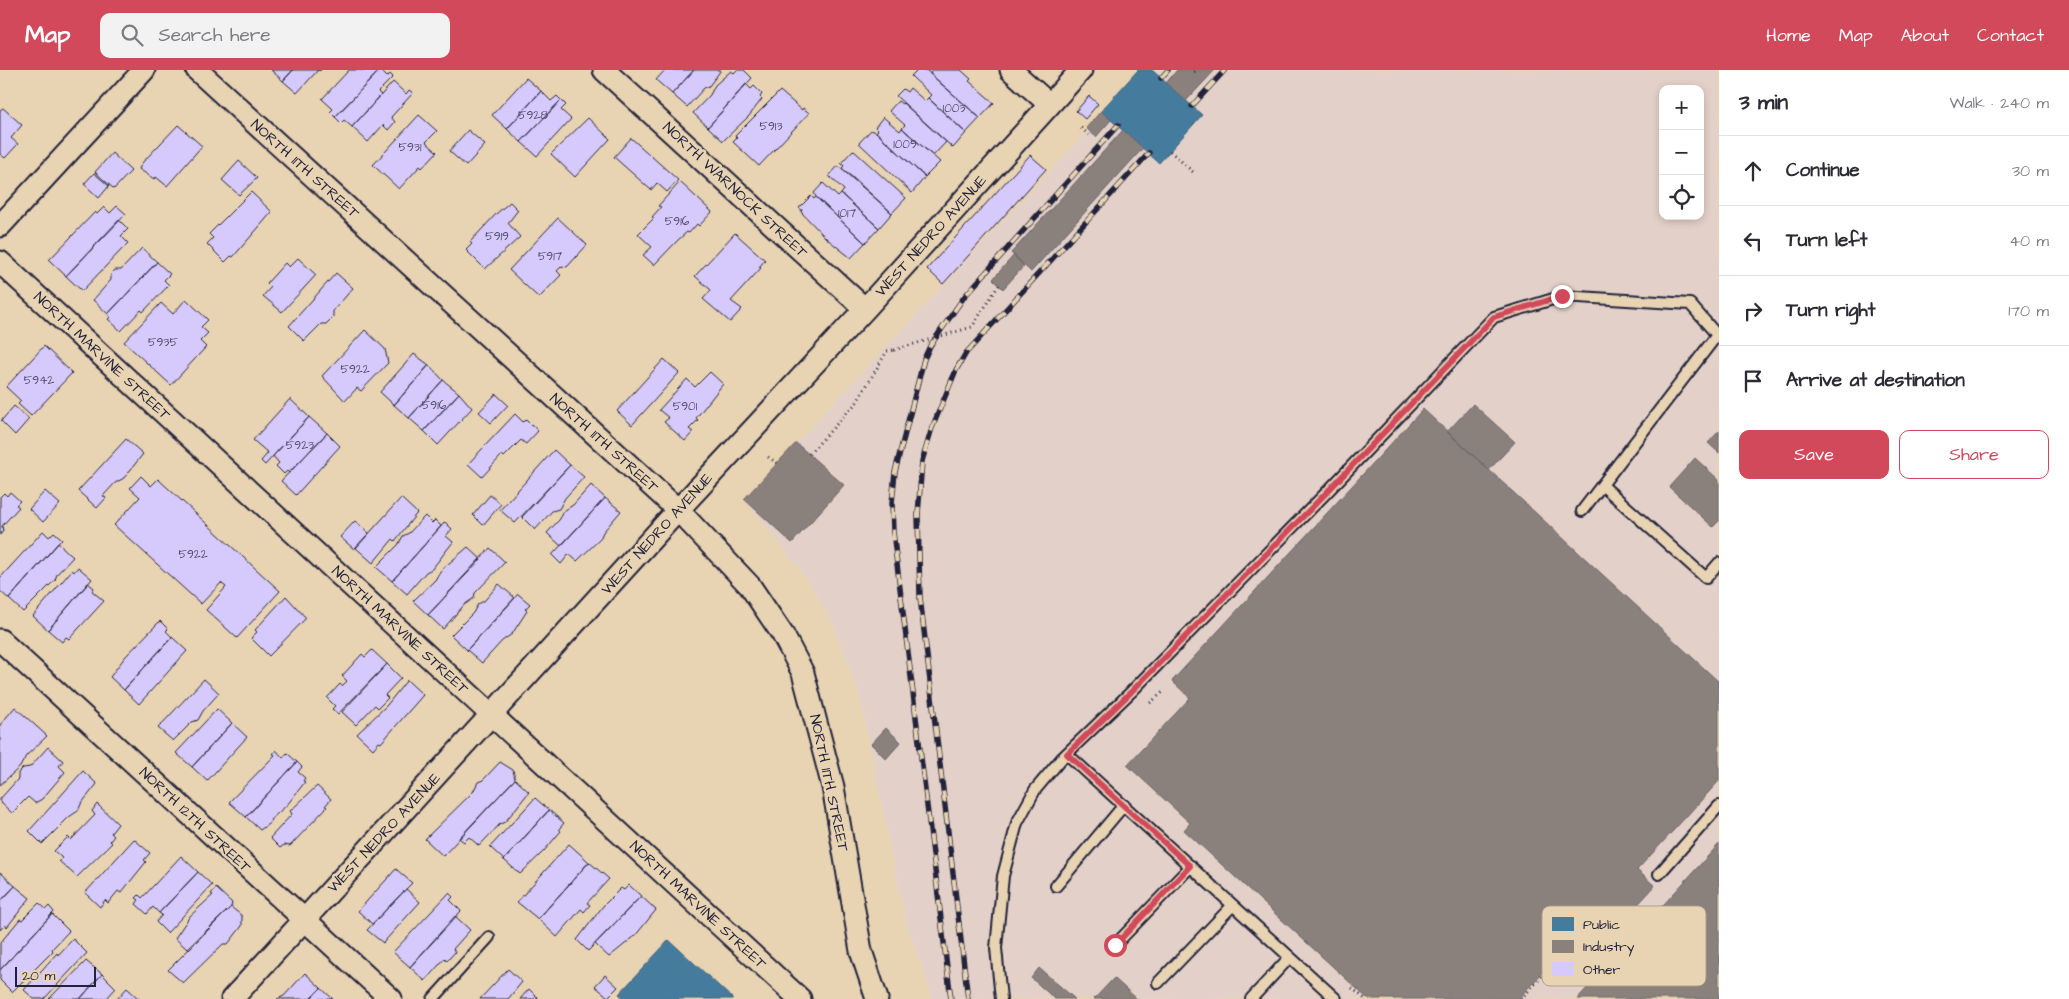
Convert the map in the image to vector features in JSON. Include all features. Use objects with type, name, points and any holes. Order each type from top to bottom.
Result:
[{"type":"street","points":[[0,226],[144,70]]},
{"type":"street","name":"NORTH 11TH STREET","points":[[197,70],[678,510],[750,586],[783,635],[803,673],[833,787],[861,951],[877,999]]},
{"type":"street","name":"NORTH WARNOCK STREET","points":[[604,70],[865,309]]},
{"type":"street","points":[[1012,70],[1049,104]]},
{"type":"street","name":"WEST NEDRO AVENUE","points":[[232,999],[678,510],[865,309],[1081,70]]},
{"type":"street","name":"NORTH MARVINE STREET","points":[[0,262],[800,999]]},
{"type":"street","name":"NORTH 12TH STREET","points":[[0,640],[391,999]]},
{"type":"lane","points":[[1001,999],[996,948],[1003,876],[1017,823],[1035,790],[1067,754],[1131,692],[1307,513],[1494,317],[1562,296],[1690,304],[1718,336],[1582,511]]},
{"type":"lane","points":[[1602,485],[1706,578],[1719,563]]},
{"type":"lane","points":[[1067,754],[1336,999]]},
{"type":"lane","points":[[1056,886],[1124,805]]},
{"type":"lane","points":[[1658,874],[1719,806]]},
{"type":"lane","points":[[1115,945],[1190,866]]},
{"type":"lane","points":[[1158,983],[1233,906]]},
{"type":"lane","points":[[433,999],[489,937]]},
{"type":"lane","points":[[1250,999],[1290,957]]},
{"type":"path","points":[[1081,128],[1090,135]]},
{"type":"path","points":[[1170,151],[1193,172]]},
{"type":"path","points":[[809,454],[857,402],[887,351],[972,327],[999,285]]},
{"type":"path","points":[[768,456],[777,463]]},
{"type":"path","points":[[1149,704],[1163,692]]},
{"type":"path","points":[[1521,999],[1542,976]]},
{"type":"path","points":[[1350,986],[1365,999]]},
{"type":"shaded area","points":[[1144,70],[1719,70],[1719,999],[933,999],[905,919],[859,693],[832,622],[803,573],[744,499]]},
{"type":"building: Public","points":[[1138,70],[1152,70],[1202,115],[1159,163],[1101,111]]},
{"type":"building: Public","points":[[669,940],[733,999],[625,999],[619,994]]},
{"type":"building: Industry","points":[[1177,70],[1215,70],[1186,101],[1166,83]]},
{"type":"building: Industry","points":[[1101,111],[1111,120],[1096,137],[1086,128]]},
{"type":"building: Industry","points":[[1123,130],[1143,148],[1031,272],[1011,253]]},
{"type":"building: Industry","points":[[1014,255],[1024,266],[1003,289],[993,279]]},
{"type":"building: Industry","points":[[1473,404],[1515,442],[1489,470],[1447,432]]},
{"type":"building: Industry","points":[[1423,409],[1719,682],[1719,781],[1637,870],[1655,886],[1637,906],[1542,906],[1542,973],[1518,999],[1368,999],[1184,830],[1190,823],[1127,765],[1190,698],[1172,681]]},
{"type":"building: Industry","points":[[1719,431],[1719,453],[1708,443]]},
{"type":"building: Industry","points":[[796,443],[844,485],[792,543],[744,499]]},
{"type":"building: Industry","points":[[1695,458],[1719,480],[1719,521],[1713,527],[1669,487]]},
{"type":"building: Industry","points":[[886,728],[901,742],[886,759],[871,744]]},
{"type":"building: Industry","points":[[1719,844],[1719,999],[1577,999],[1589,986],[1706,986],[1706,906],[1662,906]]},
{"type":"building: Industry","points":[[1039,968],[1075,999],[1055,999],[1031,978]]},
{"type":"building: Industry","points":[[1114,978],[1137,999],[1094,999]]},
{"type":"building: Other","points":[[271,70],[293,70],[283,81]]},
{"type":"building: Other","points":[[293,70],[318,70],[297,93],[283,81]]},
{"type":"building: Other","points":[[349,70],[380,70],[335,117],[330,112],[333,109],[322,99]]},
{"type":"building: Other","points":[[380,70],[387,77],[390,74],[393,77],[378,92],[381,95],[352,127],[344,120],[341,123],[335,117]]},
{"type":"building: Other","points":[[665,70],[694,70],[672,94],[656,80]]},
{"type":"building: Other","points":[[694,70],[721,70],[709,86],[704,88],[687,107],[672,94]]},
{"type":"building: Other","points":[[737,70],[744,70],[752,78],[708,127],[693,113],[710,95],[715,85],[731,71],[734,73]]},
{"type":"building: Other","points":[[917,70],[926,70],[980,118],[966,133],[928,98],[931,95],[911,76]]},
{"type":"building: Other","points":[[929,70],[961,70],[971,79],[969,81],[994,103],[980,118],[930,74]]},
{"type":"building: Other","points":[[526,78],[541,91],[507,129],[492,115]]},
{"type":"building: Other","points":[[393,82],[406,94],[409,90],[413,93],[391,117],[395,122],[388,130],[383,125],[368,142],[352,127]]},
{"type":"building: Other","points":[[746,84],[751,89],[754,86],[762,94],[760,97],[762,99],[749,116],[723,141],[708,127]]},
{"type":"building: Other","points":[[910,88],[925,101],[928,98],[966,133],[953,148],[896,96],[903,89],[907,92]]},
{"type":"building: Other","points":[[541,91],[551,101],[557,96],[561,100],[521,142],[507,129]]},
{"type":"building: Other","points":[[780,91],[802,110],[803,108],[809,113],[759,166],[733,142],[737,138],[735,136]]},
{"type":"building: Other","points":[[1089,96],[1098,104],[1085,119],[1076,111]]},
{"type":"building: Other","points":[[561,100],[566,105],[561,110],[571,119],[537,156],[521,142]]},
{"type":"building: Other","points":[[898,101],[903,103],[946,142],[933,156],[902,128],[905,125],[889,111]]},
{"type":"building: Other","points":[[3,108],[22,125],[11,138],[18,144],[5,158],[0,154],[0,110]]},
{"type":"building: Other","points":[[419,115],[437,131],[426,142],[437,152],[422,168],[420,166],[399,189],[373,165]]},
{"type":"building: Other","points":[[883,117],[900,131],[902,128],[940,162],[925,177],[876,132],[878,130],[875,127]]},
{"type":"building: Other","points":[[588,118],[610,139],[575,177],[551,154]]},
{"type":"building: Other","points":[[178,125],[202,146],[167,186],[156,177],[154,179],[139,169],[142,163]]},
{"type":"building: Other","points":[[468,130],[485,145],[466,166],[449,151]]},
{"type":"building: Other","points":[[871,130],[876,132],[925,177],[912,193],[859,143]]},
{"type":"building: Other","points":[[631,138],[678,180],[667,192],[657,183],[651,190],[614,157]]},
{"type":"building: Other","points":[[853,150],[906,198],[892,213],[842,168],[844,166],[841,163]]},
{"type":"building: Other","points":[[112,153],[131,171],[114,189],[95,172]]},
{"type":"building: Other","points":[[1030,155],[1046,169],[943,284],[927,269]]},
{"type":"building: Other","points":[[239,161],[257,178],[239,195],[222,180]]},
{"type":"building: Other","points":[[838,166],[892,213],[879,228],[841,194],[844,190],[829,176]]},
{"type":"building: Other","points":[[94,173],[109,186],[99,198],[84,184]]},
{"type":"building: Other","points":[[680,182],[712,212],[699,226],[697,224],[689,233],[687,232],[678,240],[654,265],[643,255],[652,247],[638,234],[654,218],[652,217],[661,207],[658,206]]},
{"type":"building: Other","points":[[823,183],[838,197],[841,194],[879,228],[865,243],[816,197],[814,193]]},
{"type":"building: Other","points":[[251,192],[272,212],[233,257],[231,256],[225,262],[207,244],[213,238],[209,234]]},
{"type":"building: Other","points":[[811,196],[814,199],[816,197],[865,243],[851,258],[826,238],[801,212],[802,210],[799,208]]},
{"type":"building: Other","points":[[510,202],[518,210],[508,223],[520,237],[485,269],[466,250],[472,244],[470,242]]},
{"type":"building: Other","points":[[117,206],[126,214],[66,276],[49,260],[95,212],[97,214],[104,207],[110,213]]},
{"type":"building: Other","points":[[558,218],[587,245],[567,267],[562,266],[557,271],[561,275],[539,298],[509,270]]},
{"type":"building: Other","points":[[119,220],[128,229],[121,236],[128,243],[82,291],[66,276]]},
{"type":"building: Other","points":[[735,233],[765,260],[759,267],[761,268],[731,301],[742,309],[730,322],[703,299],[711,290],[695,276]]},
{"type":"building: Other","points":[[142,248],[157,262],[108,314],[93,300],[111,280],[111,274],[115,270],[121,270]]},
{"type":"building: Other","points":[[298,258],[316,275],[282,312],[263,296],[271,287],[267,283],[285,263],[289,267]]},
{"type":"building: Other","points":[[157,262],[170,274],[164,280],[169,285],[143,312],[141,310],[121,331],[108,319],[110,317],[108,314]]},
{"type":"building: Other","points":[[336,273],[353,288],[333,311],[333,317],[326,324],[321,324],[304,341],[289,326]]},
{"type":"building: Other","points":[[186,299],[208,320],[201,327],[208,333],[200,341],[206,347],[171,385],[124,342],[161,303],[173,314]]},
{"type":"building: Other","points":[[365,330],[385,349],[388,363],[361,391],[357,388],[345,401],[322,376]]},
{"type":"building: Other","points":[[44,346],[72,373],[31,416],[18,404],[21,401],[6,387]]},
{"type":"building: Other","points":[[414,354],[429,365],[394,405],[380,392]]},
{"type":"building: Other","points":[[664,359],[679,373],[632,425],[617,411]]},
{"type":"building: Other","points":[[429,365],[443,380],[409,418],[394,405]]},
{"type":"building: Other","points":[[710,372],[723,384],[696,418],[698,420],[689,429],[693,432],[685,441],[664,422],[669,418],[659,410],[687,379],[695,387]]},
{"type":"building: Other","points":[[443,380],[459,393],[424,431],[409,418]]},
{"type":"building: Other","points":[[459,393],[472,408],[438,445],[424,431]]},
{"type":"building: Other","points":[[496,394],[508,405],[491,423],[479,412]]},
{"type":"building: Other","points":[[290,399],[309,417],[265,465],[261,461],[268,453],[253,440]]},
{"type":"building: Other","points":[[14,406],[29,419],[15,435],[1,421]]},
{"type":"building: Other","points":[[515,414],[523,422],[526,419],[538,431],[526,444],[521,440],[504,457],[502,455],[482,477],[468,464]]},
{"type":"building: Other","points":[[309,417],[327,433],[289,473],[287,471],[284,474],[276,466],[279,463],[273,456]]},
{"type":"building: Other","points":[[327,433],[340,446],[296,495],[281,481]]},
{"type":"building: Other","points":[[126,439],[143,454],[124,478],[115,483],[103,496],[106,498],[97,508],[78,491]]},
{"type":"building: Other","points":[[554,450],[570,465],[515,523],[500,510]]},
{"type":"building: Other","points":[[570,465],[584,477],[565,498],[559,509],[552,511],[535,530],[522,517]]},
{"type":"building: Other","points":[[141,476],[151,486],[158,479],[280,591],[237,638],[206,610],[226,587],[221,583],[201,604],[114,525],[140,497],[130,488]]},
{"type":"building: Other","points":[[591,485],[605,498],[561,546],[547,533],[560,519],[562,512],[573,505]]},
{"type":"building: Other","points":[[45,491],[60,504],[43,522],[29,509]]},
{"type":"building: Other","points":[[10,492],[20,501],[16,505],[19,507],[2,526],[3,531],[0,535],[0,497],[4,493],[7,496]]},
{"type":"building: Other","points":[[490,495],[501,504],[483,525],[473,515]]},
{"type":"building: Other","points":[[401,498],[417,513],[395,541],[393,539],[373,563],[356,548]]},
{"type":"building: Other","points":[[605,498],[621,511],[603,532],[600,539],[577,561],[569,554],[561,564],[552,555]]},
{"type":"building: Other","points":[[425,516],[432,523],[435,520],[441,526],[392,581],[376,567],[398,545],[403,536],[409,533]]},
{"type":"building: Other","points":[[355,521],[369,533],[354,549],[340,537]]},
{"type":"building: Other","points":[[445,522],[452,529],[446,536],[453,542],[432,569],[426,572],[407,594],[392,581]]},
{"type":"building: Other","points":[[43,531],[49,537],[54,532],[62,539],[9,599],[0,591],[0,578]]},
{"type":"building: Other","points":[[58,543],[73,557],[57,574],[55,580],[23,612],[9,599]]},
{"type":"building: Other","points":[[468,547],[481,559],[428,615],[413,601],[435,580],[441,570]]},
{"type":"building: Other","points":[[490,548],[505,562],[475,593],[474,598],[464,605],[443,629],[428,615]]},
{"type":"building: Other","points":[[78,567],[92,579],[48,630],[33,616],[72,570],[74,572]]},
{"type":"building: Other","points":[[88,583],[94,588],[92,591],[104,601],[69,639],[66,637],[62,642],[48,630]]},
{"type":"building: Other","points":[[499,584],[515,598],[467,650],[451,635],[473,613],[478,604],[484,601]]},
{"type":"building: Other","points":[[518,594],[530,604],[525,609],[527,611],[512,634],[502,641],[482,663],[467,650]]},
{"type":"building: Other","points":[[286,596],[306,618],[269,656],[251,638],[257,632],[255,630]]},
{"type":"building: Other","points":[[160,621],[168,629],[166,631],[172,637],[124,690],[110,677],[125,657]]},
{"type":"building: Other","points":[[172,637],[187,651],[139,704],[124,690]]},
{"type":"building: Other","points":[[372,650],[387,664],[338,714],[332,709],[335,706],[327,698],[340,684],[342,686],[347,681],[342,676],[362,654],[365,657]]},
{"type":"building: Other","points":[[387,664],[401,678],[385,695],[388,698],[378,708],[375,705],[356,725],[342,712]]},
{"type":"building: Other","points":[[204,679],[219,693],[203,711],[198,720],[192,722],[173,741],[158,728]]},
{"type":"building: Other","points":[[407,680],[423,695],[381,743],[379,742],[373,749],[357,734],[387,705]]},
{"type":"building: Other","points":[[15,707],[47,736],[26,756],[20,767],[0,785],[0,725]]},
{"type":"building: Other","points":[[217,709],[232,723],[192,767],[176,753]]},
{"type":"building: Other","points":[[232,723],[247,737],[207,781],[192,767]]},
{"type":"building: Other","points":[[48,747],[63,761],[59,766],[65,772],[42,799],[35,803],[28,797],[12,813],[0,802],[0,799],[18,779],[18,773],[23,768],[30,767]]},
{"type":"building: Other","points":[[276,750],[283,758],[287,753],[297,762],[246,817],[229,802],[275,755],[273,754]]},
{"type":"building: Other","points":[[297,762],[302,767],[298,772],[305,778],[303,781],[305,782],[287,805],[270,820],[271,822],[260,830],[246,817]]},
{"type":"building: Other","points":[[500,762],[513,770],[515,779],[443,856],[425,839],[473,792],[478,782],[483,780]]},
{"type":"building: Other","points":[[83,771],[97,784],[81,804],[78,811],[69,817],[42,844],[29,831]]},
{"type":"building: Other","points":[[515,779],[529,792],[505,822],[500,824],[479,846],[469,837],[464,842],[459,838]]},
{"type":"building: Other","points":[[317,786],[331,799],[325,806],[327,807],[290,846],[284,845],[280,848],[270,838],[292,814],[290,811]]},
{"type":"building: Other","points":[[535,798],[549,810],[504,860],[490,847]]},
{"type":"building: Other","points":[[97,804],[118,824],[111,833],[114,836],[110,841],[112,843],[77,877],[59,861],[62,858],[54,851],[68,837],[71,840],[95,815],[92,811]]},
{"type":"building: Other","points":[[549,810],[564,823],[559,829],[561,831],[520,874],[504,860]]},
{"type":"building: Other","points":[[134,839],[150,853],[144,860],[146,862],[121,893],[118,891],[108,903],[105,900],[100,907],[85,893]]},
{"type":"building: Other","points":[[569,844],[589,862],[538,919],[517,902]]},
{"type":"building: Other","points":[[181,856],[198,872],[159,913],[153,907],[147,914],[136,904],[139,900],[136,898],[139,895],[142,898]]},
{"type":"building: Other","points":[[589,862],[609,879],[587,903],[590,905],[584,912],[581,909],[557,937],[538,919]]},
{"type":"building: Other","points":[[396,869],[412,883],[372,924],[358,911]]},
{"type":"building: Other","points":[[0,872],[15,886],[0,902]]},
{"type":"building: Other","points":[[198,872],[212,885],[167,933],[156,922],[162,915],[159,913]]},
{"type":"building: Other","points":[[629,885],[641,896],[588,951],[577,940],[603,906],[621,888],[624,890]]},
{"type":"building: Other","points":[[15,886],[30,898],[7,927],[5,925],[0,930],[0,902]]},
{"type":"building: Other","points":[[216,888],[232,903],[231,907],[187,949],[175,938],[190,916],[213,895],[211,894]]},
{"type":"building: Other","points":[[406,889],[420,902],[383,943],[367,930]]},
{"type":"building: Other","points":[[449,893],[453,897],[450,900],[461,911],[410,967],[393,952]]},
{"type":"building: Other","points":[[641,896],[656,910],[635,936],[609,957],[595,944]]},
{"type":"building: Other","points":[[39,903],[46,909],[49,906],[54,912],[0,970],[0,943],[20,919],[22,920]]},
{"type":"building: Other","points":[[231,907],[242,916],[242,926],[228,944],[223,944],[183,983],[168,970]]},
{"type":"building: Other","points":[[52,914],[69,931],[52,949],[53,951],[12,992],[0,980],[0,970]]},
{"type":"building: Other","points":[[455,916],[470,930],[453,949],[455,952],[447,961],[445,958],[425,981],[410,967]]},
{"type":"building: Other","points":[[73,939],[87,953],[44,999],[34,999],[24,990],[57,953],[58,955]]},
{"type":"building: Other","points":[[86,961],[102,974],[80,999],[49,999]]},
{"type":"building: Other","points":[[508,969],[522,982],[508,999],[480,999]]},
{"type":"building: Other","points":[[305,973],[321,988],[310,999],[277,999],[284,996]]},
{"type":"building: Other","points":[[102,974],[116,988],[106,999],[80,999]]},
{"type":"building: Other","points":[[605,975],[618,987],[608,997],[595,986]]},
{"type":"building: Other","points":[[127,988],[139,999],[117,999]]},
{"type":"building: Other","points":[[321,988],[333,999],[310,999]]},
{"type":"building: Other","points":[[529,989],[539,999],[520,999]]},
{"type":"railway","points":[[1161,78],[1168,70]]},
{"type":"railway","points":[[1192,106],[1225,70]]},
{"type":"railway","points":[[951,999],[893,532],[892,503],[895,472],[924,359],[930,346],[964,297],[1118,125]]},
{"type":"railway","points":[[968,999],[920,597],[918,515],[922,461],[932,428],[956,370],[966,353],[1149,153]]},
{"type":"route","points":[[1115,945],[1190,866],[1067,754],[1131,692],[1327,492],[1494,317],[1562,296]]}]
